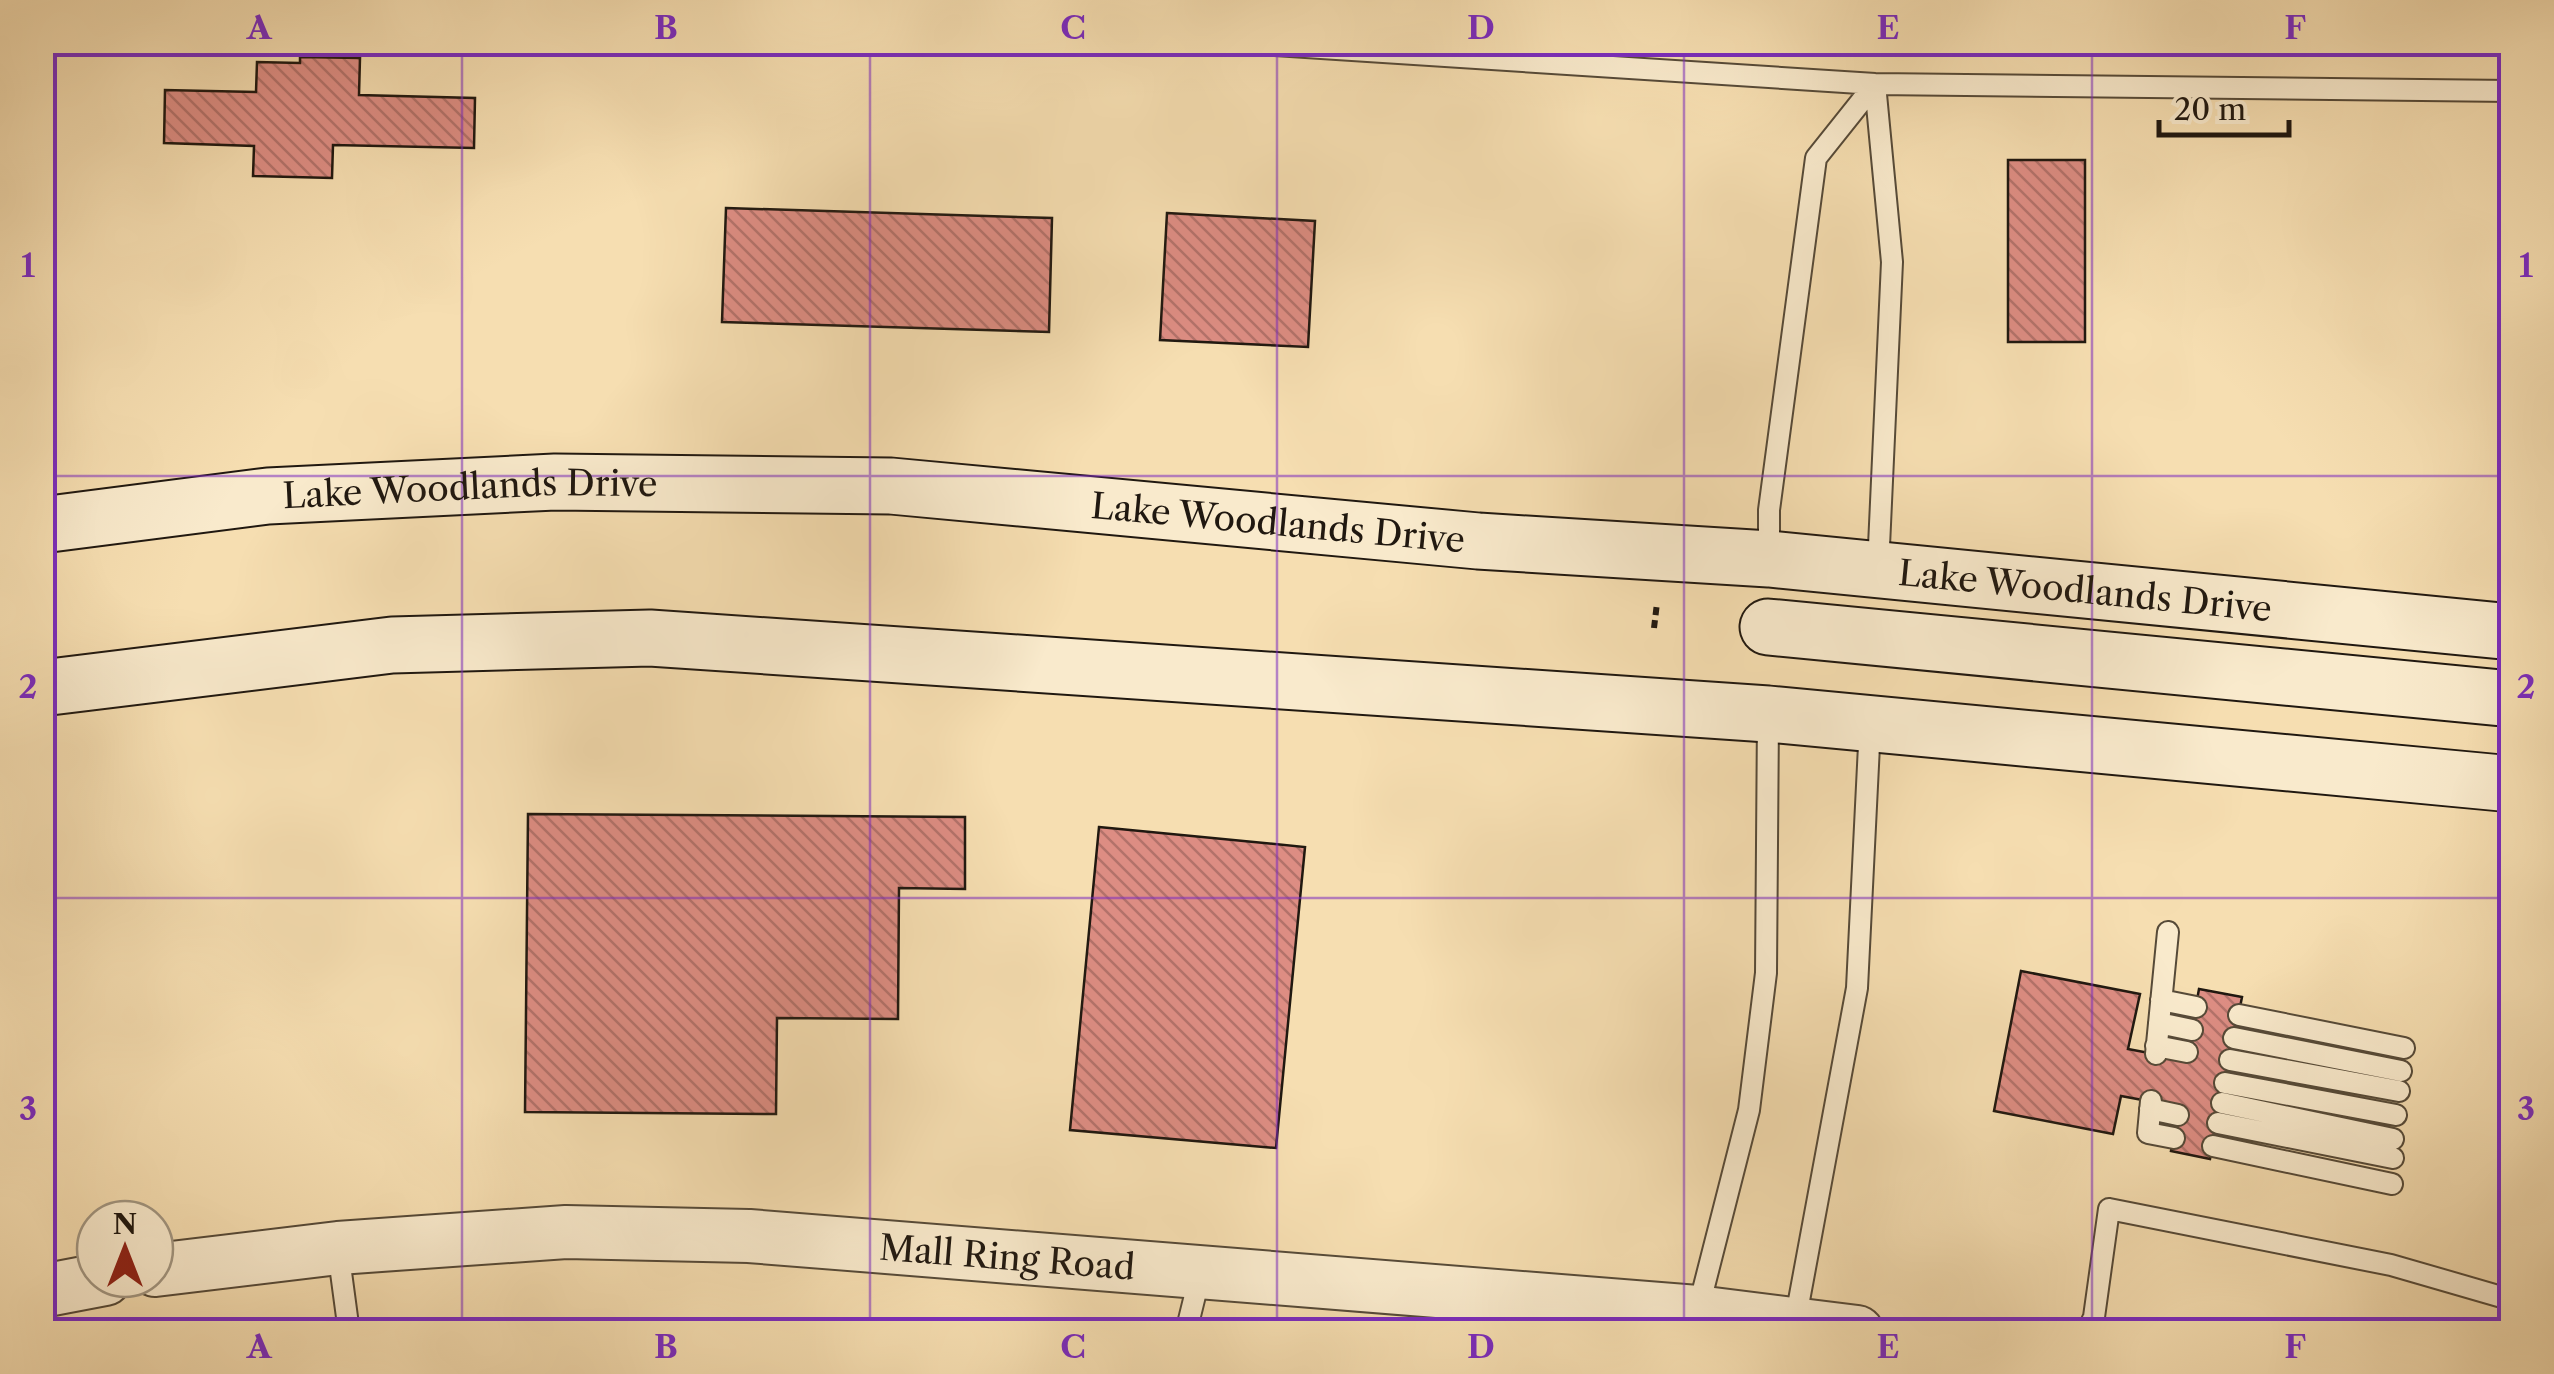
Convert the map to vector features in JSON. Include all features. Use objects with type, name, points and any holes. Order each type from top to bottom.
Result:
[{"type":"main road","name":"Lake Woodlands Drive","points":[[42,525],[268,496],[536,483],[891,486],[1478,541],[1769,559],[2512,632]]},
{"type":"main road","points":[[1768,714],[1769,559]]},
{"type":"main road","points":[[1870,725],[1878,570]]},
{"type":"main road","points":[[2313,614],[2512,615]]},
{"type":"main road","points":[[1768,627],[2512,699]]},
{"type":"main road","points":[[42,688],[392,645],[650,638],[1768,714],[2512,784]]},
{"type":"street","name":"Mall Ring Road","points":[[175,1268],[338,1248],[566,1232],[749,1236],[1202,1271],[1523,1309],[1697,1312],[1857,1332]]},
{"type":"street","points":[[42,1291],[75,1285]]},
{"type":"lane","points":[[1228,42],[1875,84],[2512,91]]},
{"type":"lane","points":[[1769,559],[1769,510],[1816,158],[1875,84]]},
{"type":"lane","points":[[1875,84],[1892,262],[1878,570]]},
{"type":"lane","points":[[1697,1312],[1749,1110],[1766,972],[1768,714]]},
{"type":"lane","points":[[1795,1322],[1857,988],[1870,725]]},
{"type":"lane","points":[[2168,932],[2156,1050],[2188,1052]]},
{"type":"lane","points":[[2161,1000],[2196,1007]]},
{"type":"lane","points":[[2239,1016],[2404,1048]]},
{"type":"lane","points":[[2159,1022],[2192,1030]]},
{"type":"lane","points":[[2230,1060],[2400,1081],[2234,1038]]},
{"type":"lane","points":[[2392,1148],[2222,1103],[2396,1115]]},
{"type":"lane","points":[[2174,1138],[2148,1133],[2150,1105],[2178,1115]]},
{"type":"lane","points":[[2213,1146],[2392,1184]]},
{"type":"lane","points":[[2088,1332],[2094,1316],[2109,1209],[2391,1265],[2512,1300]]},
{"type":"lane","points":[[338,1248],[349,1332]]},
{"type":"lane","points":[[1186,1332],[1202,1271]]},
{"type":"path","points":[[1654,628],[1656,603]]},
{"type":"building","points":[[300,57],[360,58],[359,95],[475,98],[474,148],[333,145],[332,178],[253,176],[254,146],[164,143],[165,90],[256,92],[257,62],[300,63]]},
{"type":"building","points":[[2008,160],[2085,160],[2085,342],[2008,342]]},
{"type":"building","points":[[726,208],[1052,218],[1049,332],[722,322]]},
{"type":"building","points":[[1167,213],[1315,221],[1308,347],[1160,340]]},
{"type":"building","points":[[528,814],[965,817],[965,889],[899,888],[898,1019],[777,1018],[776,1114],[525,1112]]},
{"type":"building","points":[[1099,827],[1305,847],[1276,1148],[1070,1130]]},
{"type":"building","points":[[2021,971],[2140,994],[2128,1049],[2186,1060],[2199,989],[2242,997],[2210,1159],[2171,1151],[2180,1107],[2121,1096],[2113,1134],[1994,1111]]}]
